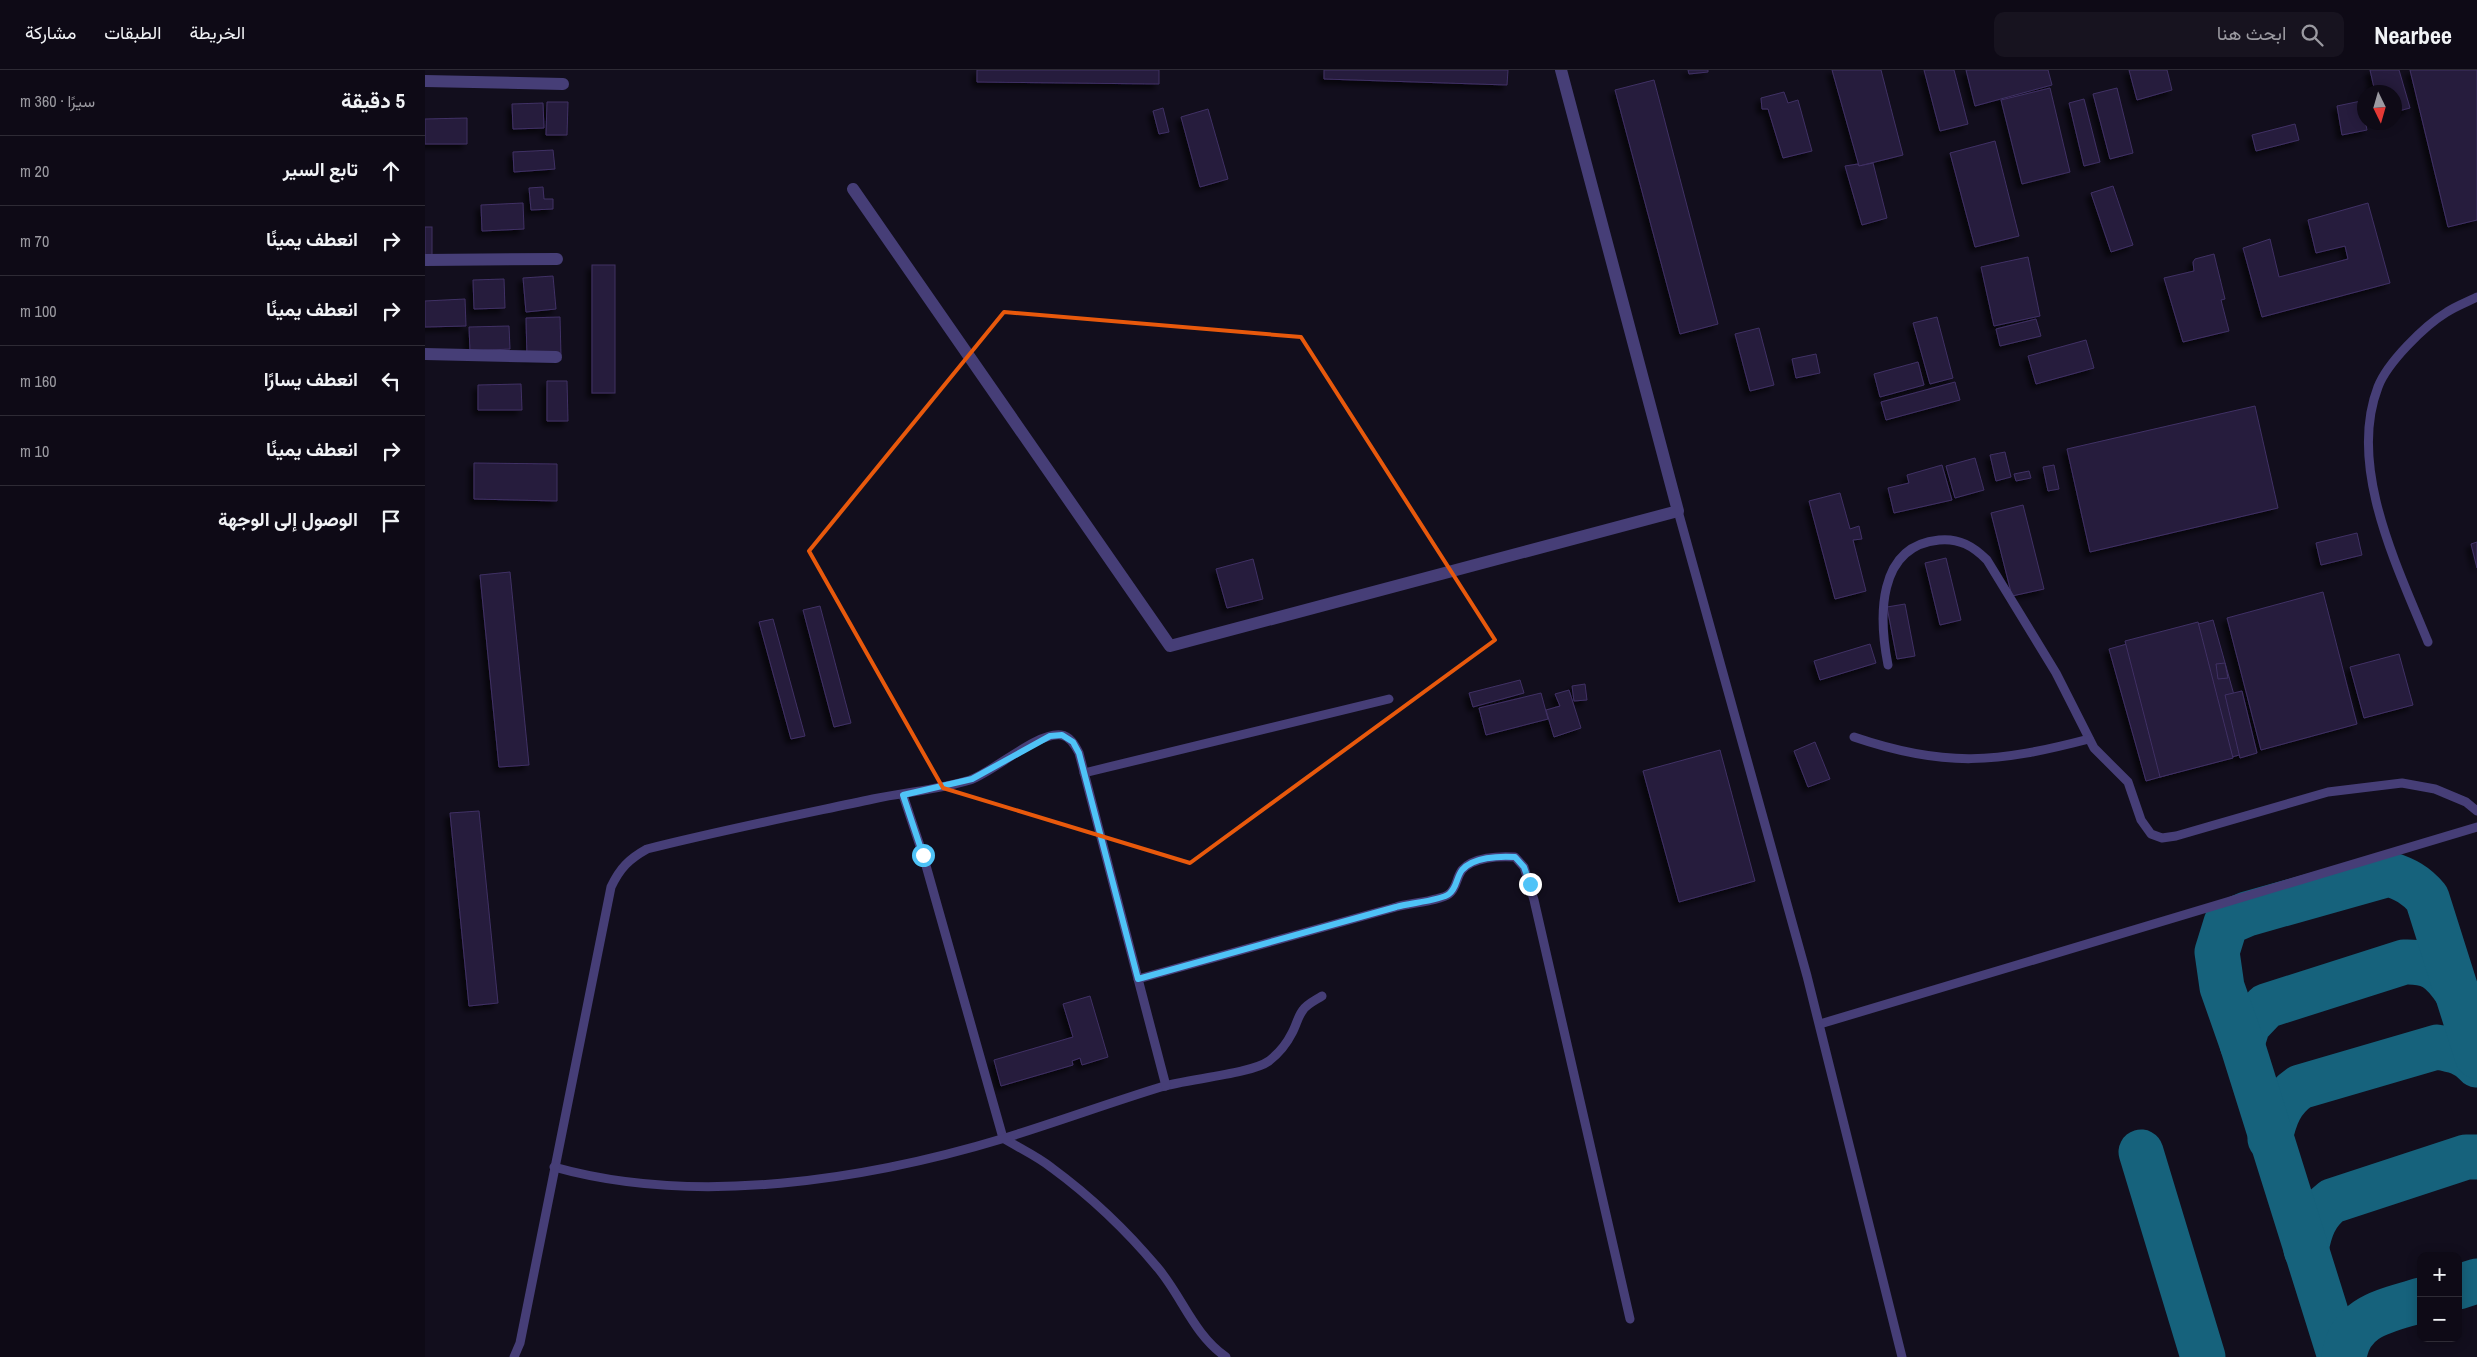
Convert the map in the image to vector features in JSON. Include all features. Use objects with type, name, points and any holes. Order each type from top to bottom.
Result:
[{"type":"street","points":[[853,189],[1170,646],[1678,511],[1561,70]]},
{"type":"street","points":[[425,81],[563,84]]},
{"type":"street","points":[[425,260],[557,259]]},
{"type":"street","points":[[425,354],[556,357]]},
{"type":"lane","points":[[2428,642],[2405,587],[2373,487],[2367,446],[2370,412],[2379,385],[2403,352],[2445,313],[2477,297]]},
{"type":"lane","points":[[1678,511],[1820,1024],[1902,1357]]},
{"type":"lane","points":[[1888,665],[1883,638],[1883,612],[1893,570],[1901,556],[1929,541],[1946,540],[1961,542],[1976,548],[1987,560],[2060,682],[2089,739],[2100,756],[2128,782],[2141,820],[2151,834],[2162,838],[2328,792],[2402,783],[2435,788],[2466,802],[2477,810]]},
{"type":"lane","points":[[1085,773],[1389,699]]},
{"type":"lane","points":[[515,1357],[520,1343],[611,886],[619,870],[631,858],[647,849],[972,779],[1050,736],[1062,735],[1073,742],[1079,753],[1085,773],[1166,1086]]},
{"type":"lane","points":[[1853,737],[1899,751],[1928,757],[1966,760],[2005,758],[2089,739]]},
{"type":"lane","points":[[903,795],[923,855],[1003,1138],[1050,1166],[1093,1201],[1158,1267],[1183,1303],[1197,1329],[1213,1348],[1225,1357]]},
{"type":"lane","points":[[1820,1024],[2477,827]]},
{"type":"lane","points":[[1138,979],[1402,905],[1437,899],[1449,895],[1463,870],[1475,862],[1503,856],[1515,857],[1524,867],[1534,900],[1630,1319]]},
{"type":"lane","points":[[555,1167],[607,1178],[659,1184],[712,1186],[765,1184],[887,1167],[1003,1138],[1166,1086],[1250,1069],[1268,1062],[1281,1049],[1292,1032],[1302,1010],[1323,996]]},
{"type":"highlighted area","points":[[1004,312],[1301,337],[1495,640],[1190,863],[943,788],[809,551]]},
{"type":"building","points":[[977,70],[1159,70],[1159,84],[977,82]]},
{"type":"building","points":[[1324,70],[1508,70],[1507,85],[1324,79]]},
{"type":"building","points":[[1688,70],[1708,70],[1708,72],[1689,74]]},
{"type":"building","points":[[1832,70],[1881,70],[1903,155],[1859,166]]},
{"type":"building","points":[[1924,70],[1954,70],[1968,124],[1940,131]]},
{"type":"building","points":[[1966,70],[2048,70],[2052,85],[1975,106]]},
{"type":"building","points":[[2129,70],[2167,70],[2172,90],[2137,100]]},
{"type":"building","points":[[2370,70],[2399,70],[2410,108],[2402,110],[2402,85],[2373,85]]},
{"type":"building","points":[[2410,70],[2477,70],[2477,220],[2448,227]]},
{"type":"building","points":[[1654,80],[1718,324],[1680,334],[1615,90]]},
{"type":"building","points":[[2050,88],[2070,172],[2022,184],[2001,100]]},
{"type":"building","points":[[2117,88],[2133,153],[2110,159],[2093,94]]},
{"type":"building","points":[[1784,92],[1788,103],[1798,100],[1812,151],[1783,158],[1768,109],[1762,109],[1761,98]]},
{"type":"building","points":[[2084,99],[2100,162],[2084,166],[2069,103]]},
{"type":"building","points":[[547,102],[568,102],[567,135],[546,135]]},
{"type":"building","points":[[2357,102],[2357,130],[2367,130],[2342,135],[2337,106]]},
{"type":"building","points":[[543,103],[544,128],[513,129],[512,104]]},
{"type":"building","points":[[1163,108],[1169,132],[1159,134],[1153,111]]},
{"type":"building","points":[[1208,109],[1228,179],[1200,187],[1181,117]]},
{"type":"building","points":[[467,118],[467,144],[425,144],[425,119]]},
{"type":"building","points":[[2295,124],[2299,140],[2256,151],[2252,135]]},
{"type":"building","points":[[1995,141],[2019,236],[1975,247],[1950,153]]},
{"type":"building","points":[[553,150],[555,169],[514,172],[513,152]]},
{"type":"building","points":[[1873,163],[1887,218],[1862,225],[1845,166]]},
{"type":"building","points":[[2113,186],[2133,245],[2111,252],[2091,193]]},
{"type":"building","points":[[543,187],[544,199],[553,199],[553,209],[531,210],[529,188]]},
{"type":"building","points":[[523,203],[524,229],[482,231],[481,205]]},
{"type":"building","points":[[2368,203],[2390,283],[2262,317],[2243,248],[2270,239],[2279,277],[2348,259],[2345,246],[2316,253],[2308,220]]},
{"type":"building","points":[[425,227],[432,227],[432,255],[425,255]]},
{"type":"building","points":[[2214,254],[2225,299],[2221,300],[2229,331],[2183,342],[2164,278],[2194,271],[2193,262],[2195,259]]},
{"type":"building","points":[[2028,257],[2040,316],[1994,326],[1981,267]]},
{"type":"building","points":[[592,265],[615,265],[615,393],[592,393]]},
{"type":"building","points":[[553,276],[556,309],[526,312],[523,278]]},
{"type":"building","points":[[504,279],[505,308],[474,309],[473,280]]},
{"type":"building","points":[[465,299],[466,326],[425,327],[425,301]]},
{"type":"building","points":[[560,317],[561,356],[527,357],[526,318]]},
{"type":"building","points":[[1937,317],[1953,378],[1930,384],[1913,323]]},
{"type":"building","points":[[2036,319],[2041,336],[2000,346],[1996,329]]},
{"type":"building","points":[[509,326],[510,349],[470,351],[469,327]]},
{"type":"building","points":[[1759,328],[1774,385],[1750,391],[1735,334]]},
{"type":"building","points":[[2086,340],[2094,368],[2036,384],[2028,356]]},
{"type":"building","points":[[1816,354],[1820,373],[1796,378],[1792,359]]},
{"type":"building","points":[[1918,362],[1924,385],[1880,397],[1874,374]]},
{"type":"building","points":[[547,381],[567,381],[568,421],[547,421]]},
{"type":"building","points":[[1955,382],[1960,400],[1886,420],[1881,402]]},
{"type":"building","points":[[521,384],[522,410],[478,410],[478,385]]},
{"type":"building","points":[[2255,406],[2278,508],[2090,552],[2067,449]]},
{"type":"building","points":[[2005,452],[2011,477],[1996,481],[1990,455]]},
{"type":"building","points":[[1975,458],[1984,490],[1955,498],[1946,466]]},
{"type":"building","points":[[474,463],[557,464],[557,501],[474,499]]},
{"type":"building","points":[[1942,465],[1952,500],[1894,513],[1888,488],[1909,483],[1907,475]]},
{"type":"building","points":[[2054,465],[2059,489],[2048,491],[2043,467]]},
{"type":"building","points":[[2029,471],[2031,478],[2016,481],[2014,474]]},
{"type":"building","points":[[1840,493],[1850,529],[1859,526],[1862,539],[1853,540],[1866,591],[1835,599],[1809,501]]},
{"type":"building","points":[[2023,505],[2044,589],[2012,596],[1991,513]]},
{"type":"building","points":[[2357,533],[2362,555],[2321,565],[2316,543]]},
{"type":"building","points":[[2477,542],[2477,568],[2471,544]]},
{"type":"building","points":[[1946,558],[1961,620],[1940,625],[1925,563]]},
{"type":"building","points":[[1253,559],[1263,599],[1227,608],[1216,569]]},
{"type":"building","points":[[510,572],[529,765],[499,767],[480,575]]},
{"type":"building","points":[[2323,592],[2357,724],[2261,750],[2227,618]]},
{"type":"building","points":[[1905,604],[1915,656],[1897,659],[1887,607]]},
{"type":"building","points":[[820,606],[851,723],[834,727],[803,610]]},
{"type":"building","points":[[773,619],[805,736],[791,739],[759,622]]},
{"type":"building","points":[[2213,620],[2250,752],[2146,781],[2109,649]]},
{"type":"building","points":[[2198,622],[2233,758],[2160,777],[2125,641]]},
{"type":"building","points":[[1870,644],[1876,663],[1820,680],[1814,661]]},
{"type":"building","points":[[2399,654],[2413,705],[2364,718],[2350,667]]},
{"type":"building","points":[[2225,663],[2228,678],[2218,679],[2216,664]]},
{"type":"building","points":[[1520,680],[1524,693],[1473,707],[1469,693]]},
{"type":"building","points":[[1585,684],[1587,700],[1574,701],[1572,686]]},
{"type":"building","points":[[1569,690],[1581,728],[1554,737],[1546,710],[1560,706],[1555,694]]},
{"type":"building","points":[[2242,691],[2257,753],[2240,758],[2225,695]]},
{"type":"building","points":[[1541,693],[1548,719],[1486,735],[1479,708]]},
{"type":"building","points":[[1815,742],[1830,779],[1808,787],[1794,751]]},
{"type":"building","points":[[1720,750],[1755,881],[1679,902],[1643,771]]},
{"type":"building","points":[[479,811],[498,1003],[469,1006],[450,813]]},
{"type":"building","points":[[1090,996],[1108,1057],[1082,1065],[1080,1058],[1072,1061],[1073,1065],[1001,1086],[994,1060],[1073,1037],[1063,1004]]},
{"type":"taxiway","points":[[2340,1357],[2242,1044],[2222,987],[2217,952],[2226,923],[2247,914],[2389,874],[2405,880],[2419,889],[2427,898],[2477,1056]]},
{"type":"taxiway","points":[[2242,1044],[2248,1025],[2266,1006],[2404,962],[2421,963],[2435,968],[2456,991]]},
{"type":"taxiway","points":[[2270,1139],[2274,1123],[2283,1103],[2300,1087],[2437,1047],[2464,1054],[2477,1065]]},
{"type":"taxiway","points":[[2141,1152],[2203,1357]]},
{"type":"taxiway","points":[[2306,1250],[2309,1235],[2317,1217],[2332,1201],[2466,1157],[2477,1157]]},
{"type":"taxiway","points":[[2462,1286],[2477,1281]]},
{"type":"taxiway","points":[[2344,1357],[2348,1343],[2362,1323],[2383,1312],[2417,1301]]},
{"type":"route","points":[[923,855],[903,795],[972,779],[1038,741],[1050,736],[1062,735],[1073,742],[1079,753],[1138,979],[1421,900],[1437,899],[1449,895],[1463,870],[1475,862],[1503,856],[1515,857],[1524,867],[1530,884]]}]
